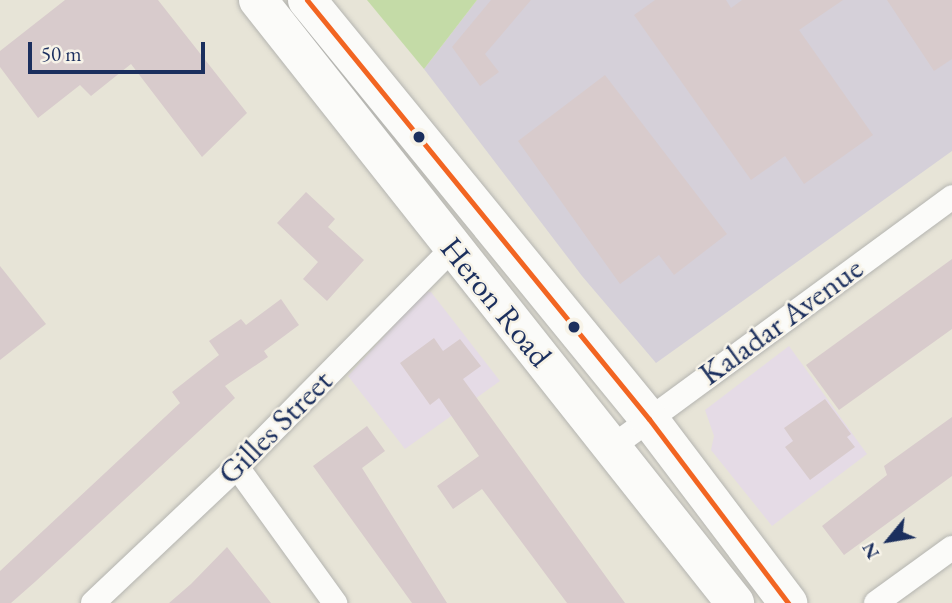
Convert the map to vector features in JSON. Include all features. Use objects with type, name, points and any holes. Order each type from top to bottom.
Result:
[{"type":"main road","name":"Heron Road","points":[[258,0],[735,603]]},
{"type":"main road","name":"Heron Road","points":[[307,0],[649,419],[788,603]]},
{"type":"street","name":"Kaladar Avenue","points":[[612,447],[952,197]]},
{"type":"street","name":"Gilles Street","points":[[93,603],[237,467],[453,248]]},
{"type":"street","points":[[237,467],[335,603]]},
{"type":"street","points":[[876,603],[952,548]]},
{"type":"shaded area","points":[[477,0],[952,0],[952,151],[656,363],[582,276],[424,69]]},
{"type":"shaded area","points":[[425,291],[431,292],[500,381],[405,449],[348,376]]},
{"type":"shaded area","points":[[789,346],[867,454],[772,526],[711,450],[714,436],[705,410]]},
{"type":"green space","points":[[367,0],[477,0],[424,69]]},
{"type":"building","points":[[65,0],[158,0],[247,113],[202,157],[131,64],[91,96],[80,85],[38,118],[0,67],[0,51]]},
{"type":"building","points":[[491,0],[531,0],[485,54],[499,72],[480,86],[452,47]]},
{"type":"building","points":[[655,0],[726,0],[731,8],[742,0],[843,0],[799,30],[873,135],[804,184],[785,156],[751,180],[634,15]]},
{"type":"building","points":[[887,0],[952,0],[952,59],[934,71]]},
{"type":"building","points":[[605,75],[727,234],[674,275],[659,255],[620,284],[518,141]]},
{"type":"building","points":[[306,192],[335,219],[328,227],[364,260],[327,301],[303,279],[318,262],[277,223]]},
{"type":"building","points":[[952,259],[952,329],[839,410],[806,365]]},
{"type":"building","points":[[0,266],[46,324],[0,360]]},
{"type":"building","points":[[281,299],[299,325],[264,351],[268,357],[225,386],[235,398],[11,603],[0,603],[0,571],[180,403],[172,392],[219,355],[209,341],[241,319],[246,325]]},
{"type":"building","points":[[434,338],[443,351],[460,339],[481,366],[463,379],[625,603],[567,603],[482,489],[453,509],[437,486],[479,456],[439,398],[430,405],[400,363]]},
{"type":"building","points":[[825,399],[851,434],[847,437],[855,447],[810,480],[785,447],[793,441],[784,428]]},
{"type":"building","points":[[952,417],[952,476],[844,555],[822,526],[887,475],[884,466]]},
{"type":"building","points":[[367,426],[385,451],[362,468],[447,603],[412,603],[313,466]]},
{"type":"building","points":[[227,547],[271,603],[169,603],[191,584]]},
{"type":"transit line","points":[[307,0],[649,419],[788,603]]}]
